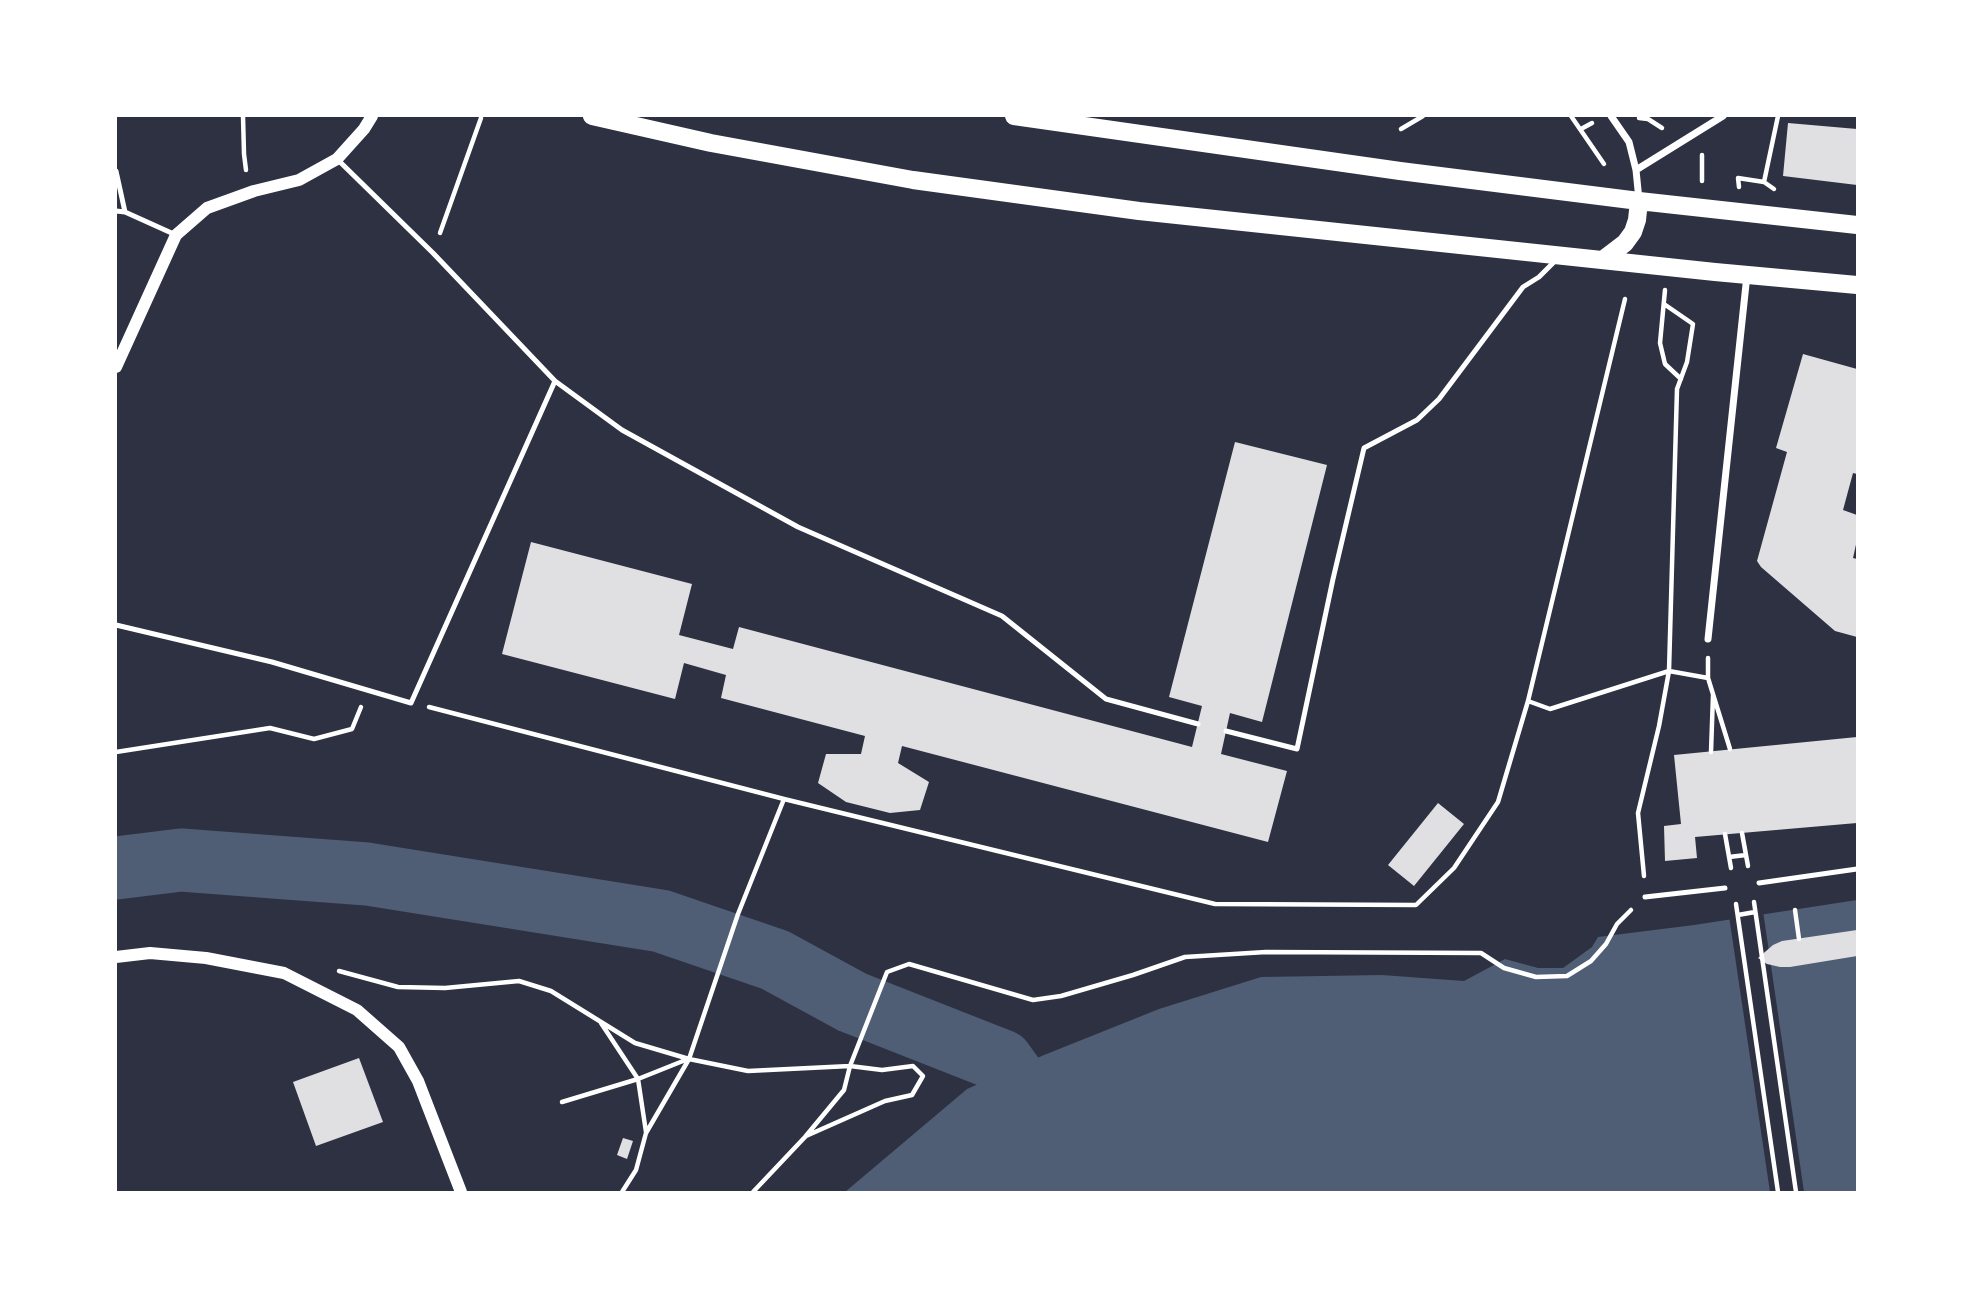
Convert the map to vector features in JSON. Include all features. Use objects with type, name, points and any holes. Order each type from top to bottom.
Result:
[{"type":"main road","points":[[592,116],[711,143],[913,180],[1139,211],[1857,285]]},
{"type":"main road","points":[[1014,116],[1399,171],[1857,225]]},
{"type":"main road","points":[[1604,259],[1625,243],[1633,232],[1639,201]]},
{"type":"street","points":[[116,367],[176,235],[207,208],[254,191],[299,180],[337,159],[372,116]]},
{"type":"street","points":[[1611,116],[1629,142],[1636,170],[1639,201]]},
{"type":"street","points":[[1636,170],[1723,116]]},
{"type":"street","points":[[1708,639],[1747,275]]},
{"type":"street","points":[[116,957],[150,953],[206,958],[284,973],[357,1010],[399,1047],[418,1081],[461,1192]]},
{"type":"lane","points":[[337,159],[433,253],[555,381],[622,430],[798,527],[1002,616],[1106,699],[1198,724]]},
{"type":"lane","points":[[116,171],[125,212]]},
{"type":"lane","points":[[116,211],[125,212],[176,235]]},
{"type":"lane","points":[[1226,731],[1297,749],[1364,448],[1417,420],[1439,399],[1523,288],[1539,277],[1561,255]]},
{"type":"lane","points":[[116,625],[272,662],[411,703],[555,381]]},
{"type":"lane","points":[[1759,883],[1857,869]]},
{"type":"lane","points":[[1646,897],[1725,888]]},
{"type":"path","points":[[243,116],[245,166],[254,191]]},
{"type":"path","points":[[1401,129],[1423,116]]},
{"type":"path","points":[[1571,116],[1604,164]]},
{"type":"path","points":[[1764,183],[1777,116]]},
{"type":"path","points":[[433,253],[481,118]]},
{"type":"path","points":[[411,703],[784,799],[1215,904],[1416,905],[1454,868],[1498,802],[1528,701],[1625,299]]},
{"type":"path","points":[[1646,897],[1638,813],[1669,671],[1676,389],[1681,379],[1687,362],[1693,324],[1664,304],[1660,343],[1665,364],[1681,379]]},
{"type":"path","points":[[1528,701],[1549,709],[1669,671],[1709,678],[1730,749]]},
{"type":"path","points":[[1711,752],[1713,691]]},
{"type":"path","points":[[116,752],[270,728],[314,738],[352,729]]},
{"type":"path","points":[[622,1192],[636,1170],[646,1133],[688,1059],[704,1020],[738,914],[784,799]]},
{"type":"path","points":[[1729,857],[1746,855]]},
{"type":"path","points":[[1795,910],[1799,939]]},
{"type":"path","points":[[1738,915],[1755,912]]},
{"type":"path","points":[[1757,922],[1796,1192]]},
{"type":"path","points":[[753,1192],[805,1137],[844,1090],[850,1066],[887,972],[909,964],[1033,1000],[1061,996],[1185,957],[1266,952],[1480,953],[1503,968],[1536,977],[1567,976],[1591,961],[1606,944],[1617,924]]},
{"type":"path","points":[[1739,924],[1779,1192]]},
{"type":"path","points":[[398,987],[444,988],[519,981],[551,991],[635,1043],[688,1059],[748,1072],[850,1066],[882,1070],[913,1066],[923,1076],[912,1094],[886,1101],[805,1137]]},
{"type":"path","points":[[600,1021],[638,1079],[646,1133]]},
{"type":"path","points":[[562,1102],[638,1079],[688,1059]]},
{"type":"water","points":[[1857,900],[1857,1192],[845,1192],[967,1089],[1159,1009],[1261,977],[1382,975],[1464,981],[1505,959],[1538,968],[1563,968],[1592,947],[1598,937]]},
{"type":"pier","points":[[1763,911],[1804,1192],[1770,1192],[1729,916]]},
{"type":"building","points":[[1788,123],[1857,129],[1857,185],[1783,176]]},
{"type":"building","points":[[1803,354],[1857,369],[1857,474],[1853,473],[1843,510],[1857,515],[1857,540],[1853,558],[1857,559],[1857,637],[1835,631],[1757,561],[1787,452],[1776,448]]},
{"type":"building","points":[[1235,442],[1327,465],[1262,722],[1230,713],[1221,754],[1287,771],[1268,842],[902,746],[898,763],[929,782],[920,810],[890,813],[846,802],[818,783],[826,754],[861,754],[865,736],[721,698],[726,675],[684,663],[675,699],[502,654],[531,542],[692,584],[679,635],[733,649],[739,627],[1192,747],[1202,706],[1169,697]]},
{"type":"building","points":[[1857,737],[1857,823],[1695,837],[1697,858],[1665,861],[1664,826],[1681,824],[1674,755]]},
{"type":"building","points":[[1438,803],[1464,824],[1414,886],[1388,865]]},
{"type":"building","points":[[1857,930],[1857,956],[1790,967],[1767,964],[1758,958],[1782,941]]},
{"type":"building","points":[[359,1058],[383,1122],[316,1146],[293,1082]]},
{"type":"building","points":[[623,1138],[633,1141],[627,1159],[617,1155]]},
{"type":"waterway","points":[[116,868],[181,860],[367,874],[661,921],[775,960],[852,1002],[1002,1061],[1096,1192]]}]
